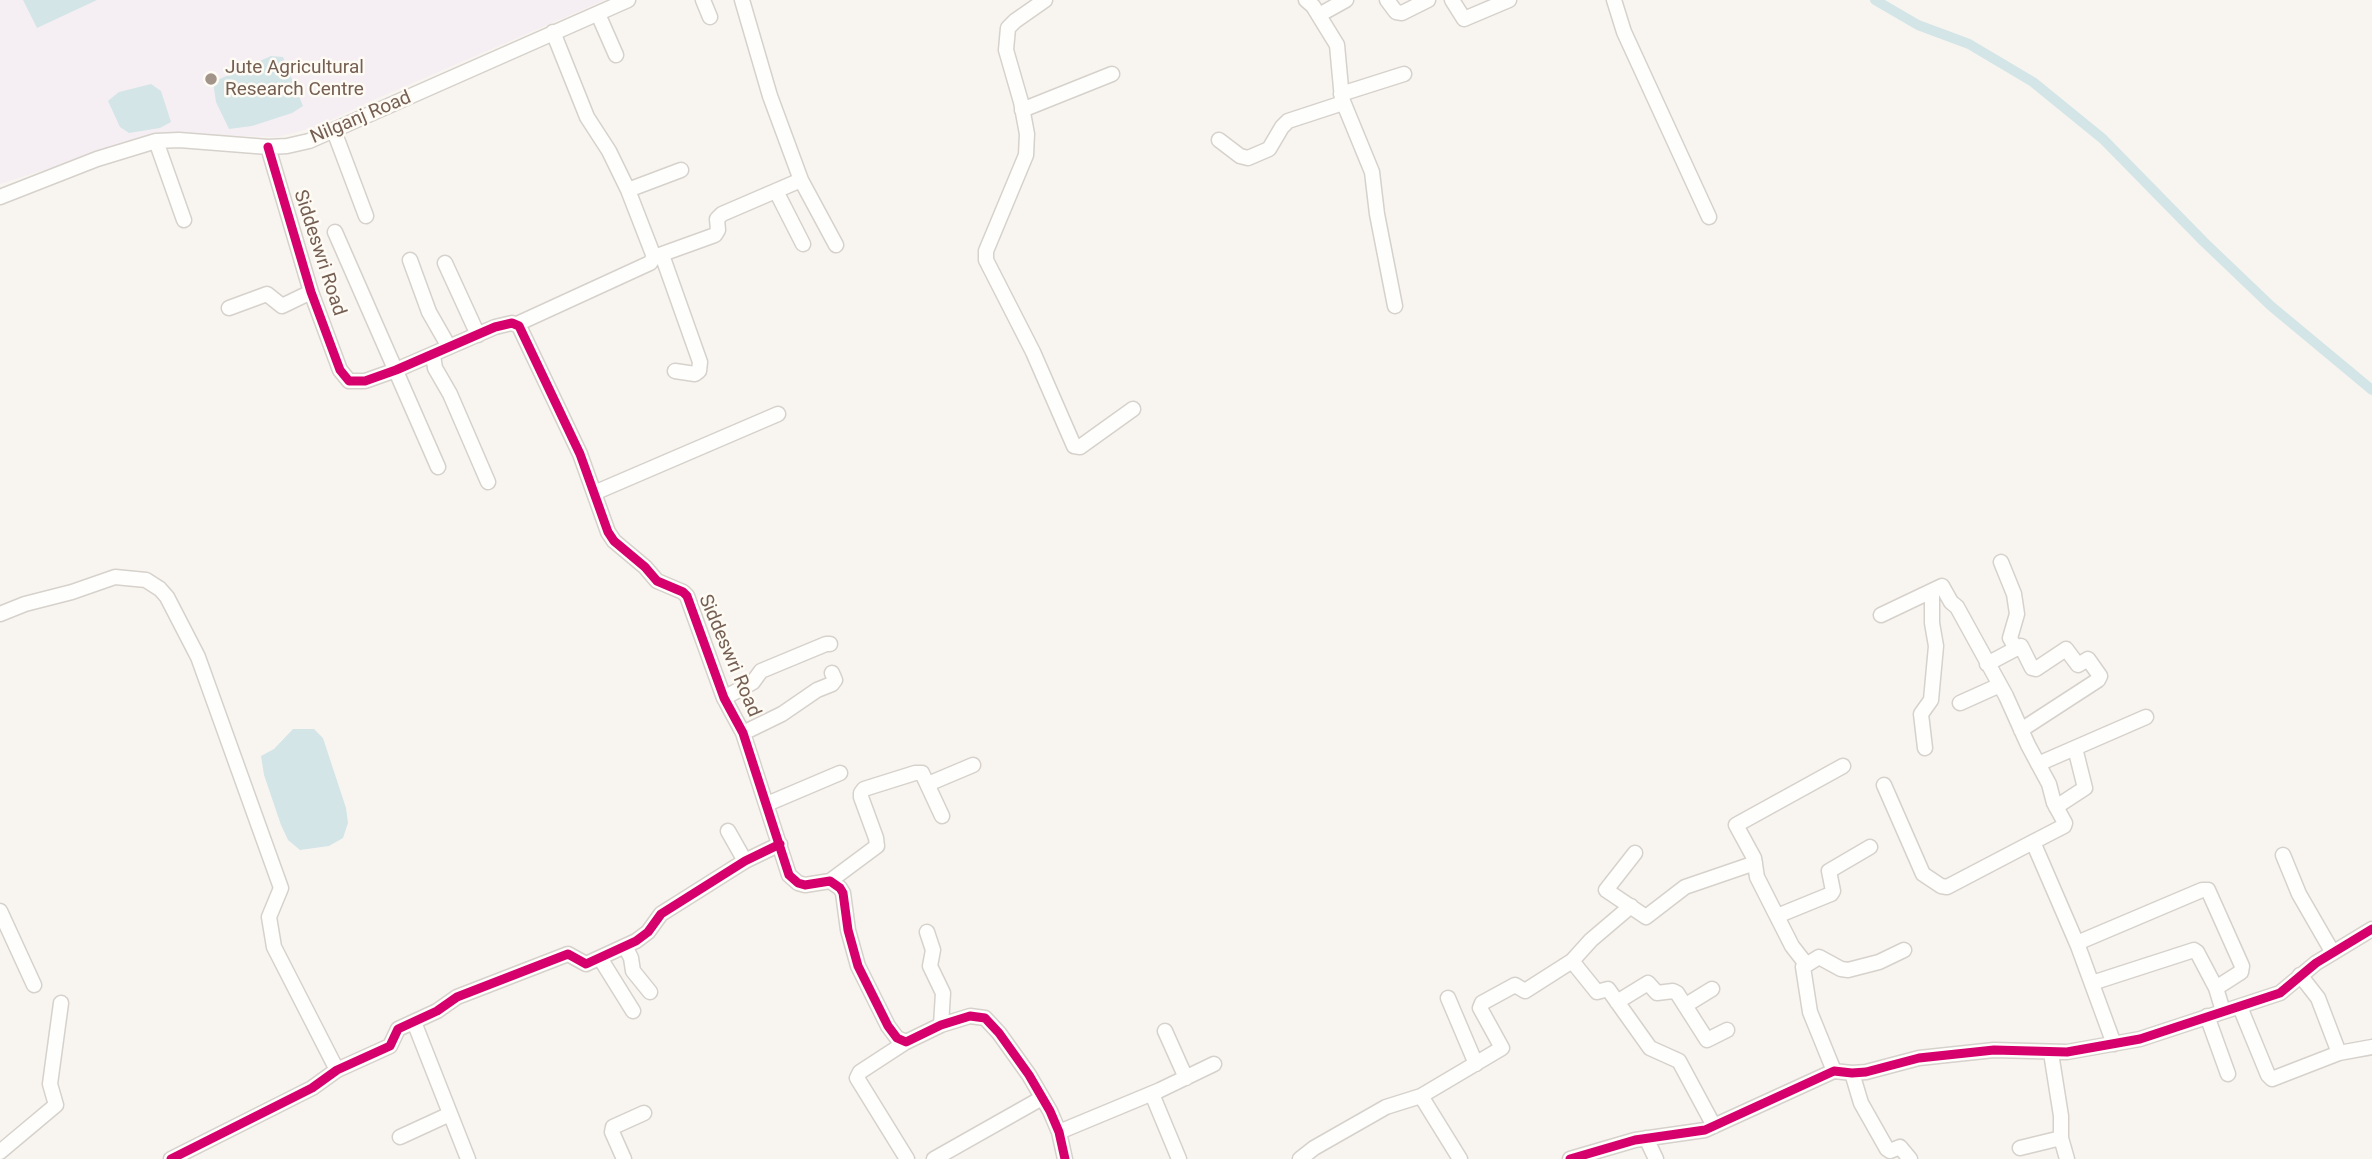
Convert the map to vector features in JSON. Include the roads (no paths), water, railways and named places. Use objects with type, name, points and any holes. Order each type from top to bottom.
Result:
[{"type":"street","name":"Nilganj Road","points":[[0,197],[97,159],[156,142],[179,140],[268,146],[298,144],[334,131],[628,0]]},
{"type":"street","points":[[702,0],[710,17]]},
{"type":"street","points":[[742,0],[770,96],[801,180],[836,245]]},
{"type":"street","points":[[1045,0],[1008,28],[1006,50],[1027,134],[1026,155],[986,251],[986,260],[1038,363],[1074,446],[1080,447],[1133,409]]},
{"type":"street","points":[[1306,0],[1319,15],[1337,46],[1342,98],[1372,172],[1377,214],[1395,306]]},
{"type":"street","points":[[1319,15],[1346,0]]},
{"type":"street","points":[[1387,0],[1396,12],[1402,13],[1428,0]]},
{"type":"street","points":[[1452,0],[1466,19],[1509,0]]},
{"type":"street","points":[[1614,0],[1624,32],[1709,217]]},
{"type":"street","points":[[598,14],[616,55]]},
{"type":"street","points":[[553,32],[589,121],[610,151],[658,256],[700,362],[699,371],[695,374],[674,371]]},
{"type":"street","points":[[1022,110],[1112,74]]},
{"type":"street","points":[[1219,140],[1240,156],[1248,158],[1269,149],[1288,121],[1404,74]]},
{"type":"street","points":[[334,131],[366,216]]},
{"type":"street","points":[[156,142],[184,220]]},
{"type":"street","name":"Siddeswri Road","points":[[268,146],[311,292],[343,376],[357,382],[396,370],[507,323],[517,324],[650,263],[658,256],[715,235],[718,230],[718,217],[776,191]]},
{"type":"street","points":[[628,190],[681,170]]},
{"type":"street","points":[[801,180],[776,191],[803,244]]},
{"type":"street","points":[[335,232],[438,467]]},
{"type":"street","points":[[410,260],[429,312],[449,347]]},
{"type":"street","points":[[445,262],[478,335]]},
{"type":"street","points":[[229,308],[267,295],[282,306],[311,292]]},
{"type":"street","name":"Siddeswri Road","points":[[517,324],[580,454],[608,532],[614,541],[657,581],[687,596],[724,698],[743,733],[793,880],[805,885],[830,881]]},
{"type":"street","points":[[433,355],[435,368],[450,394],[488,482]]},
{"type":"street","points":[[594,494],[778,414]]},
{"type":"street","points":[[2001,562],[2014,594],[2017,614],[2010,638],[2016,649]]},
{"type":"street","points":[[0,614],[115,577],[146,580],[167,597],[198,657],[281,888],[269,917],[274,947],[337,1070]]},
{"type":"street","points":[[1881,615],[1943,587],[2000,685],[2049,784],[2065,825],[1947,887],[1941,886],[1923,874],[1884,785]]},
{"type":"street","points":[[1925,748],[1921,714],[1931,700],[1936,646],[1932,591]]},
{"type":"street","points":[[724,698],[753,682],[761,671],[830,644]]},
{"type":"street","points":[[1987,664],[2023,647],[2034,669],[2066,649],[2078,665],[2088,659],[2100,677],[2021,730]]},
{"type":"street","points":[[743,733],[782,715],[811,693],[832,684],[835,680],[832,673]]},
{"type":"street","points":[[1960,703],[2000,685]]},
{"type":"street","points":[[2038,764],[2146,717]]},
{"type":"street","points":[[2056,807],[2085,789],[2074,748]]},
{"type":"street","points":[[928,784],[973,765]]},
{"type":"street","points":[[1806,964],[1792,946],[1757,877],[1754,858],[1736,825],[1843,766]]},
{"type":"street","points":[[906,1042],[892,1033],[865,983],[848,930],[843,893],[830,881],[877,846],[861,797],[862,791],[920,772],[924,775],[942,816]]},
{"type":"street","points":[[767,804],[840,773]]},
{"type":"street","points":[[728,831],[745,861]]},
{"type":"street","points":[[2033,842],[2077,943],[2114,1044]]},
{"type":"street","points":[[171,1159],[312,1088],[337,1070],[390,1045],[398,1029],[441,1009],[457,997],[568,954],[572,954],[584,964],[625,946],[644,936],[661,914],[745,861],[780,844]]},
{"type":"street","points":[[1777,916],[1831,894],[1833,891],[1829,871],[1870,847]]},
{"type":"street","points":[[1634,853],[1606,890],[1644,917],[1648,917],[1685,887],[1755,863]]},
{"type":"street","points":[[2283,855],[2299,894],[2333,953]]},
{"type":"street","points":[[2077,943],[2206,889],[2210,892],[2242,966],[2241,972],[2216,988]]},
{"type":"street","points":[[1300,1159],[1314,1148],[1386,1107],[1421,1096],[1502,1048],[1480,1008],[1482,1003],[1515,985],[1525,990],[1572,961],[1591,940],[1631,906]]},
{"type":"street","points":[[0,911],[34,985]]},
{"type":"street","points":[[1570,1159],[1611,1153],[1646,1138],[1714,1126],[1834,1071],[1866,1072],[1919,1058],[1994,1050],[2067,1052],[2153,1035],[2280,993],[2300,975],[2372,929]]},
{"type":"street","points":[[927,932],[933,950],[930,966],[943,993],[941,1025]]},
{"type":"street","points":[[625,946],[633,971],[650,992]]},
{"type":"street","points":[[1834,1071],[1810,1012],[1802,971],[1806,964],[1816,957],[1822,957],[1841,969],[1848,970],[1879,962],[1904,950]]},
{"type":"street","points":[[2092,983],[2194,950],[2216,988],[2223,1012]]},
{"type":"street","points":[[600,957],[634,1011]]},
{"type":"street","points":[[1572,961],[1597,992],[1608,989],[1650,1048],[1680,1063],[1714,1126]]},
{"type":"street","points":[[2300,975],[2316,994],[2339,1053]]},
{"type":"street","points":[[1617,1002],[1648,983],[1657,993],[1675,992],[1707,1040],[1727,1030]]},
{"type":"street","points":[[1686,1005],[1712,989]]},
{"type":"street","points":[[1448,998],[1476,1064]]},
{"type":"street","points":[[0,1152],[56,1105],[50,1084],[61,1003]]},
{"type":"street","points":[[2240,1007],[2272,1079],[2339,1053],[2372,1047]]},
{"type":"street","points":[[907,1159],[857,1078],[860,1072],[906,1042],[941,1025],[971,1016],[985,1018],[1029,1074],[1059,1132],[1065,1159]]},
{"type":"street","points":[[2207,1016],[2228,1074]]},
{"type":"street","points":[[414,1022],[468,1159]]},
{"type":"street","points":[[1165,1031],[1186,1077]]},
{"type":"street","points":[[2051,1053],[2061,1116],[2061,1138],[2067,1159]]},
{"type":"street","points":[[1059,1132],[1152,1094],[1214,1064]]},
{"type":"street","points":[[1852,1073],[1862,1107],[1887,1149],[1890,1151],[1900,1147],[1910,1159]]},
{"type":"street","points":[[1152,1094],[1179,1159]]},
{"type":"street","points":[[1421,1096],[1460,1159]]},
{"type":"street","points":[[934,1159],[1042,1098]]},
{"type":"street","points":[[624,1159],[612,1132],[613,1127],[645,1113]]},
{"type":"street","points":[[400,1137],[450,1114]]},
{"type":"street","points":[[1646,1138],[1656,1159]]},
{"type":"street","points":[[2020,1148],[2061,1138]]},
{"type":"waterway","points":[[1875,0],[1918,25],[1969,44],[2033,82],[2103,139],[2271,306],[2372,390]]},
{"type":"place","name":"Jute Agricultural Research Centre","points":[[211,79]]}]
